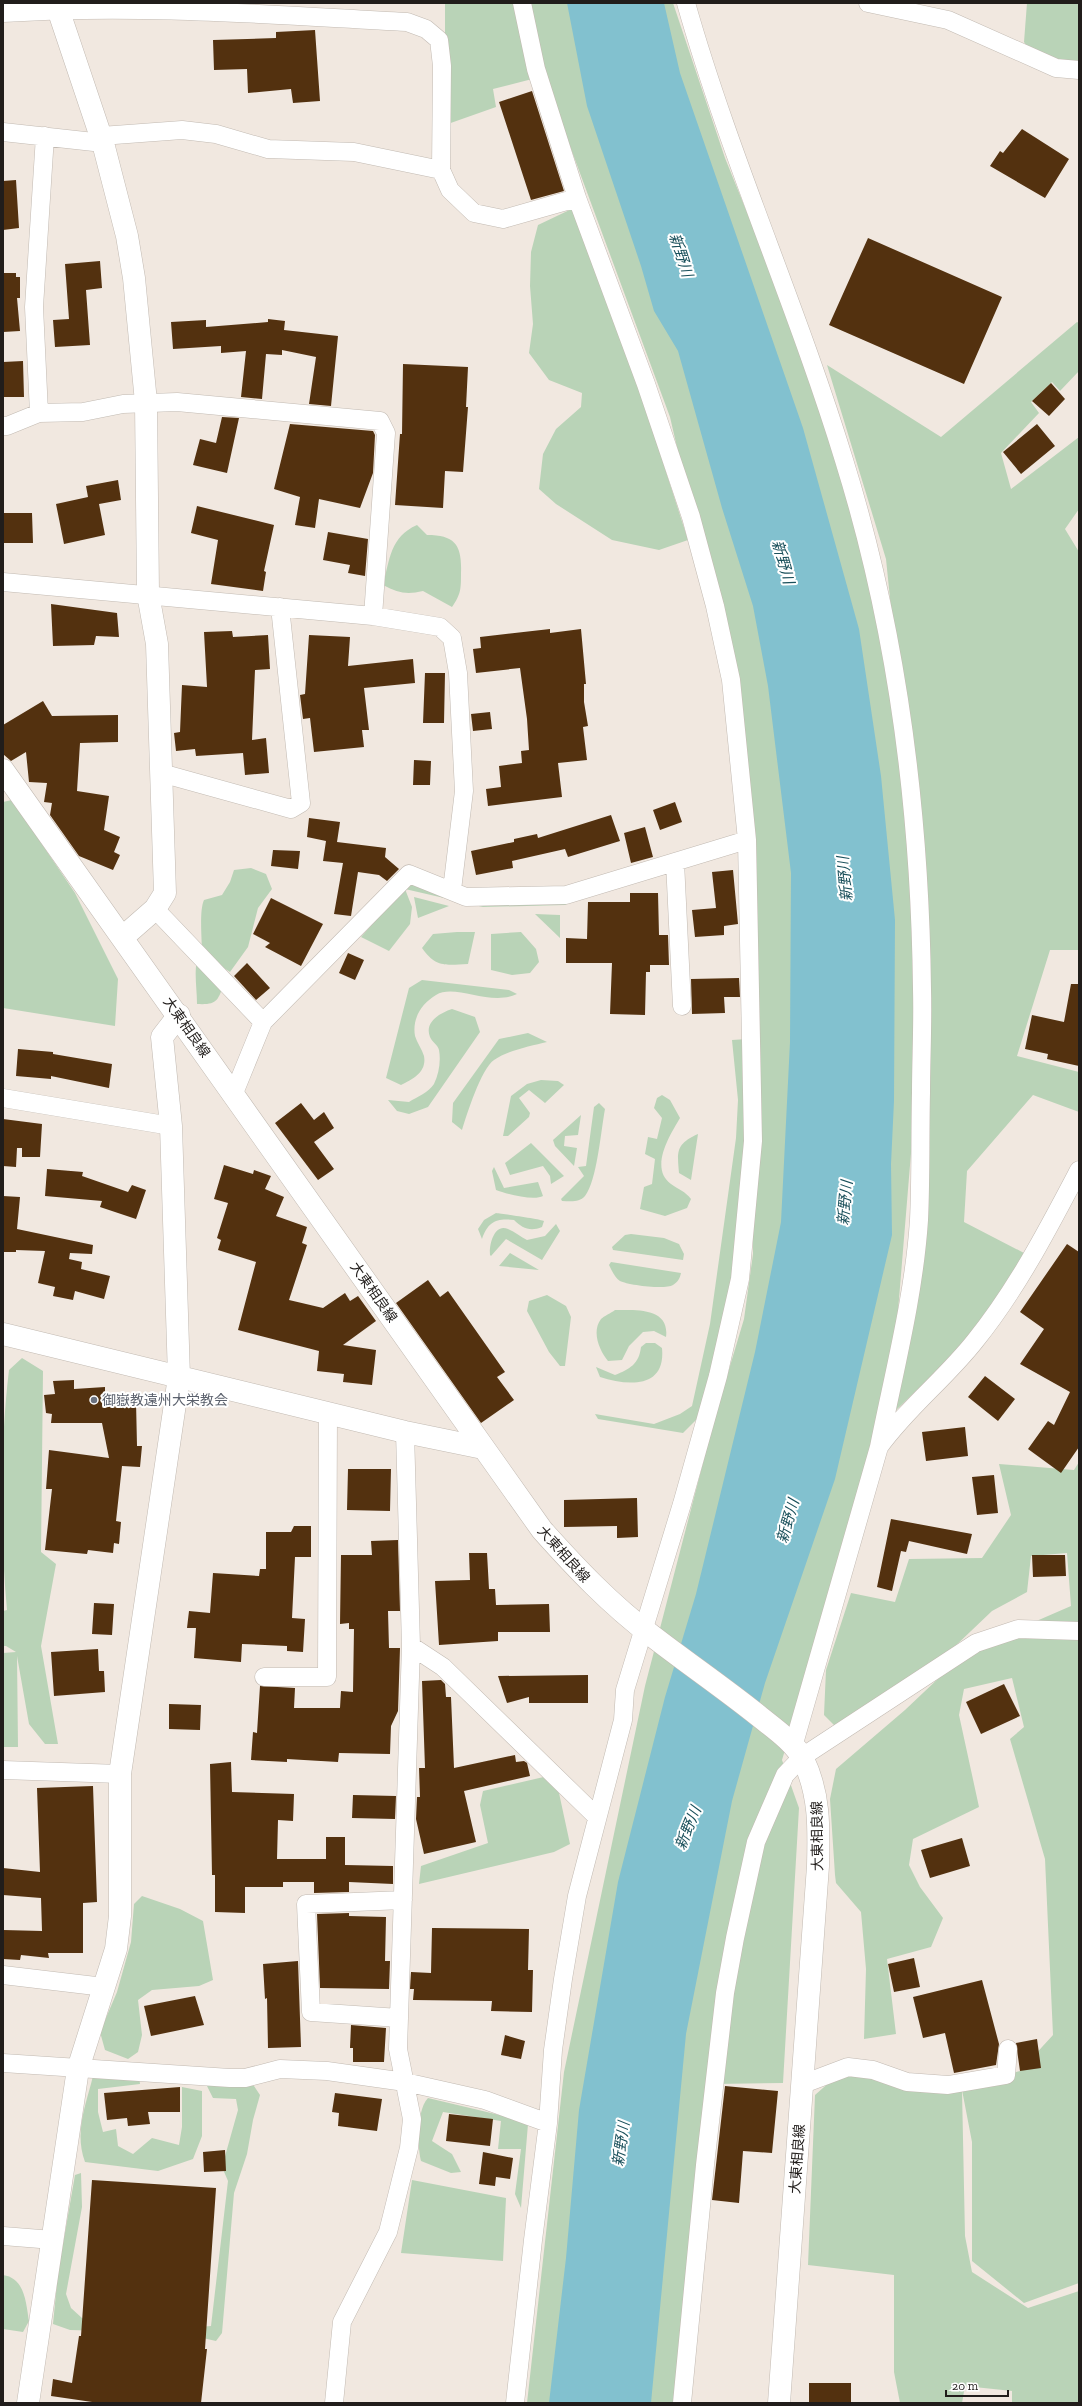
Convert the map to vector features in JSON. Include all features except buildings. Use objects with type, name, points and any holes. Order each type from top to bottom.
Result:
[{"type":"street","points":[[515,2403],[533,2240],[548,2123],[552,2050],[577,1896],[596,1816],[623,1720],[625,1690],[647,1632],[718,1376],[740,1279],[753,1141],[747,840],[731,680],[715,606],[686,503],[646,384],[577,198],[536,69],[522,3]]},
{"type":"street","points":[[682,2403],[705,2165],[725,1993],[735,1938],[756,1842],[784,1775],[793,1747],[879,1447],[907,1308],[918,1220],[922,988],[915,840],[899,692],[869,553],[845,462],[801,332],[732,151],[686,3]]},
{"type":"street","points":[[868,3],[948,20],[1056,68],[1079,70]]},
{"type":"street","points":[[3,13],[58,6],[407,22],[426,29],[440,40],[442,66],[441,170],[450,190],[474,213],[503,219],[577,198]]},
{"type":"street","points":[[58,6],[102,139],[117,192],[130,250],[141,334],[146,402],[148,594],[157,644],[165,893],[155,909],[123,937]]},
{"type":"street","points":[[3,132],[102,139],[182,130],[216,134],[268,149],[354,152],[441,170]]},
{"type":"street","points":[[39,413],[34,307],[45,136]]},
{"type":"street","points":[[3,426],[7,426],[39,413],[83,412],[123,404],[146,402],[177,402],[380,421],[386,433],[373,616]]},
{"type":"street","points":[[3,582],[148,594],[373,616],[440,627],[452,638],[458,673],[464,791],[452,890]]},
{"type":"street","points":[[161,773],[291,809],[301,803],[280,607]]},
{"type":"street","name":"大東相良線","points":[[3,770],[179,1015],[542,1530],[585,1579],[647,1632],[713,1679],[793,1747],[815,1789],[819,1818],[818,1866],[779,2403]]},
{"type":"street","points":[[234,1093],[263,1022],[409,874],[452,890],[466,897],[566,895],[747,840]]},
{"type":"street","points":[[675,862],[682,1006]]},
{"type":"street","points":[[155,909],[263,1022]]},
{"type":"street","points":[[28,2403],[78,2069],[116,1949],[120,1916],[120,1774],[179,1377],[171,1126],[162,1037],[179,1015]]},
{"type":"street","points":[[3,1098],[171,1126]]},
{"type":"street","points":[[879,1447],[894,1427],[975,1342],[1028,1265],[1079,1170]]},
{"type":"street","points":[[3,1334],[405,1432],[483,1448]]},
{"type":"street","points":[[264,1677],[327,1677],[328,1412]]},
{"type":"street","points":[[334,2403],[342,2322],[388,2232],[409,2148],[412,2118],[398,2049],[411,1646],[405,1432]]},
{"type":"street","points":[[793,1747],[976,1643],[1018,1629],[1079,1631]]},
{"type":"street","points":[[411,1646],[443,1667],[596,1816]]},
{"type":"street","points":[[3,1770],[120,1774]]},
{"type":"street","points":[[399,2018],[311,2012],[306,1904],[403,1900]]},
{"type":"street","points":[[3,1975],[104,1987]]},
{"type":"street","points":[[803,2084],[848,2067],[873,2070],[907,2082],[948,2085],[1006,2076],[1008,2049]]},
{"type":"street","points":[[3,2063],[230,2078],[245,2078],[280,2069],[327,2071],[405,2082],[485,2100],[548,2123]]},
{"type":"street","points":[[3,2236],[53,2240]]},
{"type":"green space","points":[[445,3],[519,3],[536,78],[493,89],[496,107],[445,125]]},
{"type":"green space","points":[[522,3],[673,3],[725,158],[832,423],[897,685],[908,776],[886,559],[827,365],[941,437],[1077,322],[1079,323],[1079,371],[1060,391],[1052,382],[1031,402],[1039,413],[1001,453],[1011,489],[1079,437],[1079,509],[1065,529],[1079,552],[1079,950],[1050,950],[1017,1056],[1079,1072],[1079,1112],[1033,1095],[967,1171],[964,1222],[1024,1253],[978,1331],[892,1414],[917,1235],[920,1044],[898,1311],[877,1440],[857,1512],[782,1760],[799,1808],[783,2083],[715,2084],[679,2403],[527,2403],[564,2072],[645,1686],[716,1413],[744,1319],[753,1254],[752,1046],[731,680],[670,417],[529,35]]},
{"type":"green space","points":[[1027,3],[1079,3],[1079,64],[1031,53],[1024,42]]},
{"type":"green space","points":[[580,205],[688,540],[659,550],[612,540],[556,504],[539,489],[543,454],[556,429],[581,407],[582,393],[549,380],[529,353],[533,324],[530,286],[531,252],[538,225]]},
{"type":"green space","points":[[417,525],[427,535],[445,537],[451,540],[458,549],[461,564],[461,587],[459,595],[452,607],[423,591],[412,593],[403,592],[393,590],[383,585],[392,550],[396,542],[408,530]]},
{"type":"green space","points":[[12,800],[75,893],[118,979],[115,1026],[3,1008],[3,802]]},
{"type":"green space","points":[[251,868],[266,874],[272,889],[258,908],[248,947],[230,972],[202,954],[202,905],[204,900],[222,895],[230,882],[234,870]]},
{"type":"green space","points":[[415,876],[466,897],[585,894],[565,905],[483,907],[405,889],[412,907],[410,924],[389,951],[361,937]]},
{"type":"green space","points":[[414,897],[449,906],[418,918]]},
{"type":"green space","points":[[535,914],[560,915],[560,938]]},
{"type":"green space","points":[[475,932],[468,964],[442,964],[432,959],[422,948],[433,934]]},
{"type":"green space","points":[[521,932],[536,949],[539,962],[530,973],[512,975],[491,970],[491,934]]},
{"type":"green space","points":[[197,960],[224,983],[218,998],[213,1003],[197,1004]]},
{"type":"green space","points":[[422,980],[509,990],[517,994],[496,998],[453,992],[444,992],[436,995],[422,1007],[416,1018],[414,1030],[415,1036],[424,1056],[423,1066],[418,1074],[401,1085],[386,1078],[409,988]]},
{"type":"green space","points":[[452,1009],[475,1017],[480,1032],[428,1107],[409,1114],[397,1111],[388,1100],[409,1102],[426,1092],[434,1084],[439,1067],[440,1054],[438,1048],[430,1037],[429,1027],[434,1019]]},
{"type":"green space","points":[[528,1033],[547,1042],[506,1054],[494,1060],[489,1065],[479,1082],[462,1130],[452,1122],[453,1103],[499,1039]]},
{"type":"green space","points":[[747,1039],[750,1091],[733,1277],[705,1411],[683,1433],[598,1419],[595,1414],[654,1424],[680,1414],[692,1406],[710,1324],[736,1138],[738,1100],[732,1040]]},
{"type":"green space","points":[[541,1080],[558,1081],[564,1085],[545,1103],[529,1090],[519,1098],[530,1113],[529,1117],[508,1136],[503,1136],[511,1096],[527,1084]]},
{"type":"green space","points":[[662,1095],[670,1100],[680,1118],[667,1142],[662,1161],[662,1169],[665,1177],[671,1184],[684,1192],[691,1199],[687,1208],[665,1216],[640,1209],[644,1187],[652,1184],[655,1159],[645,1154],[648,1137],[657,1139],[662,1118],[654,1108],[657,1098]]},
{"type":"green space","points":[[599,1103],[605,1109],[593,1179],[583,1198],[574,1201],[562,1201],[561,1199],[584,1176],[578,1167],[586,1166],[594,1107]]},
{"type":"green space","points":[[581,1115],[578,1135],[565,1136],[564,1146],[577,1148],[574,1166],[555,1146],[553,1140]]},
{"type":"green space","points":[[698,1134],[691,1180],[679,1173],[678,1154],[685,1141]]},
{"type":"green space","points":[[531,1143],[564,1176],[551,1184],[550,1176],[543,1166],[510,1175],[505,1163]]},
{"type":"green space","points":[[494,1167],[504,1188],[538,1182],[543,1196],[533,1198],[513,1195],[496,1190],[492,1171]]},
{"type":"green space","points":[[496,1213],[544,1221],[542,1227],[530,1229],[523,1227],[514,1220],[498,1220],[487,1228],[482,1239],[478,1229],[484,1220]]},
{"type":"green space","points":[[556,1224],[560,1231],[542,1260],[506,1239],[491,1256],[490,1255],[490,1246],[493,1236],[499,1229],[508,1229],[527,1240],[545,1236]]},
{"type":"green space","points":[[631,1234],[664,1238],[679,1244],[684,1254],[683,1260],[613,1250],[612,1247],[625,1235]]},
{"type":"green space","points":[[510,1253],[539,1270],[499,1266]]},
{"type":"green space","points":[[611,1262],[681,1273],[677,1281],[673,1285],[669,1286],[655,1287],[624,1283],[618,1280],[614,1274],[609,1265]]},
{"type":"green space","points":[[547,1295],[566,1306],[571,1317],[565,1366],[560,1366],[549,1352],[527,1311],[529,1301]]},
{"type":"green space","points":[[615,1310],[650,1312],[657,1315],[663,1320],[666,1327],[666,1337],[654,1331],[643,1332],[629,1346],[622,1360],[608,1361],[600,1347],[597,1330],[601,1319]]},
{"type":"green space","points":[[646,1343],[655,1343],[662,1348],[662,1361],[658,1371],[652,1378],[633,1383],[600,1377],[596,1367],[615,1375],[629,1368],[636,1362],[641,1347]]},
{"type":"green space","points":[[22,1358],[43,1371],[41,1552],[56,1564],[41,1646],[58,1744],[45,1744],[29,1724],[17,1656],[18,1747],[3,1747],[3,1653],[16,1652],[6,1646],[3,1646],[3,1611],[7,1610],[2,1520],[4,1428],[9,1370]]},
{"type":"green space","points":[[1079,1462],[1079,2283],[1024,2303],[972,2261],[972,2142],[962,2090],[965,2236],[972,2272],[1028,2308],[1079,2291],[1079,2403],[1012,2403],[1012,2391],[965,2386],[962,2403],[900,2403],[894,2372],[894,2275],[808,2265],[815,2095],[840,2073],[962,2086],[1020,2071],[1053,2035],[1045,1859],[1010,1739],[1024,1727],[1012,1678],[964,1689],[959,1715],[979,1807],[913,1839],[909,1865],[920,1887],[943,1918],[931,1947],[887,1959],[896,2034],[864,2039],[866,1969],[861,1912],[836,1883],[830,1799],[836,1769],[905,1710],[961,1657],[1018,1629],[1071,1606],[1067,1553],[1031,1556],[1027,1592],[992,1611],[950,1651],[844,1725],[834,1725],[824,1715],[826,1670],[851,1593],[895,1602],[909,1559],[982,1558],[1011,1515],[999,1464],[1074,1470]]},
{"type":"green space","points":[[548,1776],[559,1793],[570,1844],[554,1852],[419,1884],[421,1866],[488,1843],[480,1805],[483,1791]]},
{"type":"green space","points":[[142,1896],[180,1909],[203,1921],[213,1980],[199,1986],[152,1990],[138,2000],[142,2035],[138,2052],[128,2059],[105,2050],[100,2032],[117,1992],[131,1942],[134,1904]]},
{"type":"green space","points":[[139,2075],[140,2084],[98,2089],[98,2112],[103,2132],[116,2129],[118,2146],[133,2154],[152,2138],[179,2145],[182,2127],[182,2087],[202,2091],[202,2136],[193,2159],[158,2171],[85,2162],[82,2151],[81,2129],[84,2108],[93,2076]]},
{"type":"green space","points":[[252,2083],[260,2095],[253,2120],[247,2154],[234,2193],[222,2333],[216,2341],[185,2334],[188,2328],[211,2326],[228,2181],[222,2167],[238,2110],[236,2099],[213,2098],[207,2086]]},
{"type":"green space","points":[[428,2098],[520,2120],[528,2124],[521,2208],[515,2194],[521,2149],[498,2149],[501,2121],[443,2112],[432,2141],[452,2154],[461,2172],[451,2173],[421,2161],[419,2146],[420,2119],[424,2103]]},
{"type":"green space","points":[[81,2173],[82,2207],[66,2294],[71,2308],[82,2318],[139,2332],[70,2330],[53,2324],[58,2273],[75,2175]]},
{"type":"green space","points":[[412,2180],[506,2198],[503,2261],[401,2253]]},
{"type":"green space","points":[[3,2275],[16,2281],[23,2292],[29,2321],[23,2332],[3,2329]]},
{"type":"water","name":"新野川","points":[[567,3],[664,3],[680,73],[803,428],[859,629],[881,776],[895,920],[894,1101],[891,1164],[892,1235],[835,1479],[765,1683],[732,1801],[686,2034],[651,2403],[549,2403],[566,2258],[579,2110],[618,1882],[665,1697],[696,1594],[755,1352],[781,1222],[790,1042],[791,873],[768,686],[753,606],[722,508],[678,351],[654,311],[641,266],[587,106]]},
{"type":"place","name":"御嶽教遠州大栄教会","points":[[94,1400]]}]
